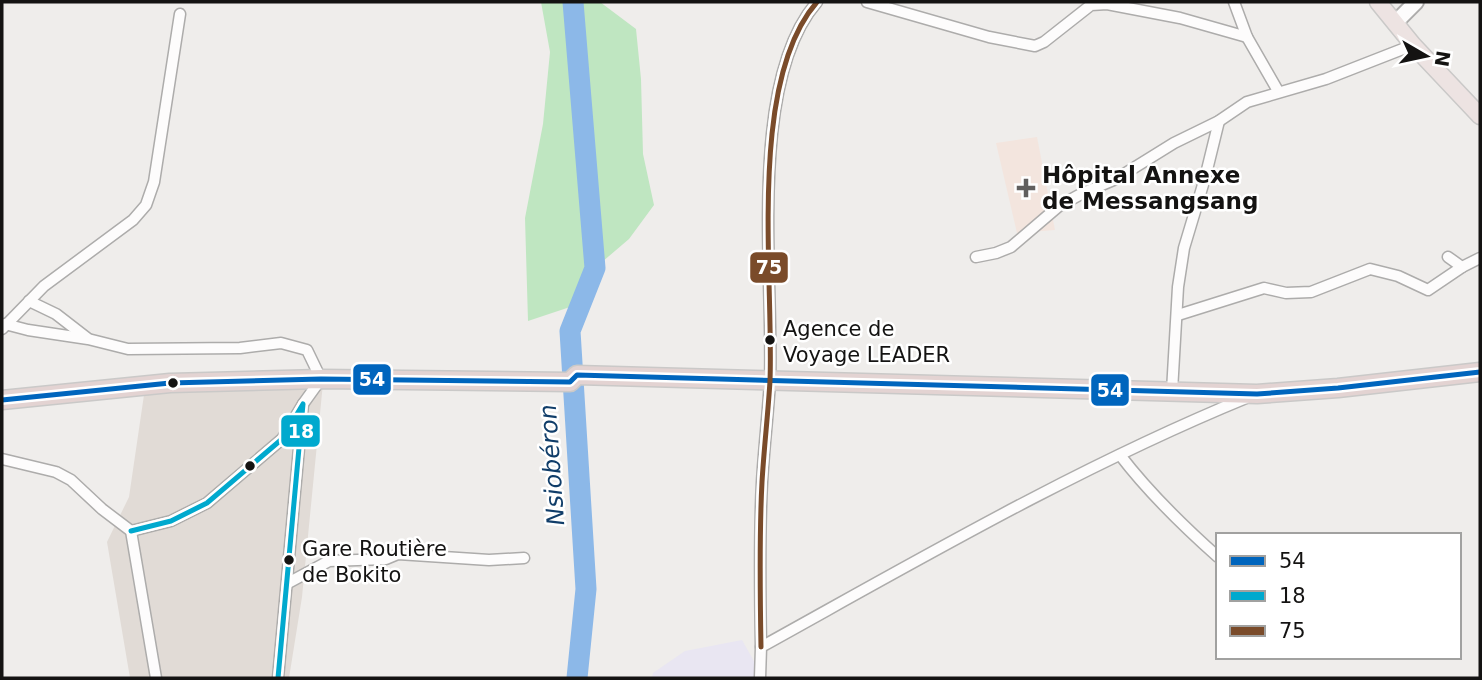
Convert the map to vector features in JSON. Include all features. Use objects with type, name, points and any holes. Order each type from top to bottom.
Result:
[{"type":"highway","points":[[2,400],[170,383],[321,379],[574,378],[920,383],[1257,394],[1480,372]]},
{"type":"main road","points":[[1378,2],[1413,45],[1480,117]]},
{"type":"street","points":[[760,678],[761,509],[769,381],[768,193],[772,134],[788,54],[807,13],[817,2]]},
{"type":"street","points":[[867,2],[989,37],[1035,46],[1044,42],[1090,4],[1107,4],[1180,18],[1247,37]]},
{"type":"street","points":[[1234,2],[1247,37],[1278,91]]},
{"type":"street","points":[[1395,23],[1416,2]]},
{"type":"street","points":[[4,325],[44,286],[133,220],[146,205],[154,182],[180,14]]},
{"type":"street","points":[[976,257],[1011,247],[1059,206],[1116,179],[1174,143],[1219,121],[1247,102],[1326,79],[1413,45]]},
{"type":"street","points":[[1172,391],[1178,287],[1184,248],[1219,121]]},
{"type":"street","points":[[1448,257],[1462,267]]},
{"type":"street","points":[[1178,315],[1264,288],[1286,293],[1311,292],[1370,269],[1398,276],[1428,290],[1480,258]]},
{"type":"street","points":[[29,301],[57,314],[88,339]]},
{"type":"street","points":[[4,325],[88,339],[128,349],[240,348],[281,343],[307,350],[321,379],[282,439],[207,503],[171,521],[131,531]]},
{"type":"street","points":[[761,647],[988,523],[1120,455],[1187,422],[1257,394]]},
{"type":"street","points":[[278,678],[303,404]]},
{"type":"street","points":[[1120,455],[1170,514],[1216,555]]},
{"type":"street","points":[[2,459],[43,468],[64,476],[131,531],[156,678]]},
{"type":"street","points":[[288,583],[329,561],[386,559],[398,554],[489,560],[524,558]]},
{"type":"shaded area","name":"Hôpital Annexe de Messangsang","points":[[1037,137],[1055,230],[1017,233],[996,143]]},
{"type":"shaded area","points":[[323,383],[302,597],[289,678],[130,678],[107,542],[129,497],[145,388]]},
{"type":"shaded area","points":[[742,640],[755,663],[755,678],[652,678],[653,673],[685,651]]},
{"type":"green space","points":[[541,2],[600,2],[636,29],[641,79],[643,154],[654,205],[629,239],[595,268],[594,299],[528,321],[525,218],[543,124],[550,52]]},
{"type":"waterway","name":"Nsiobéron","points":[[573,2],[595,268],[570,331],[586,589],[577,678]]},
{"type":"transit line","name":"75","points":[[761,647],[760,523],[770,381],[768,237],[772,130],[781,80],[795,37],[817,2]]},
{"type":"transit line","name":"54","points":[[2,400],[170,383],[321,379],[570,382],[577,375],[1257,394],[1480,372]]},
{"type":"transit line","name":"18","points":[[131,531],[171,521],[207,503],[282,439],[303,404],[278,678]]},
{"type":"place","name":"Hôpital Annexe de Messangsang","points":[[1026,188]]},
{"type":"place","name":"Agence de Voyage LEADER","points":[[770,340]]},
{"type":"place","name":"Gare Routière de Bokito","points":[[289,560]]}]
